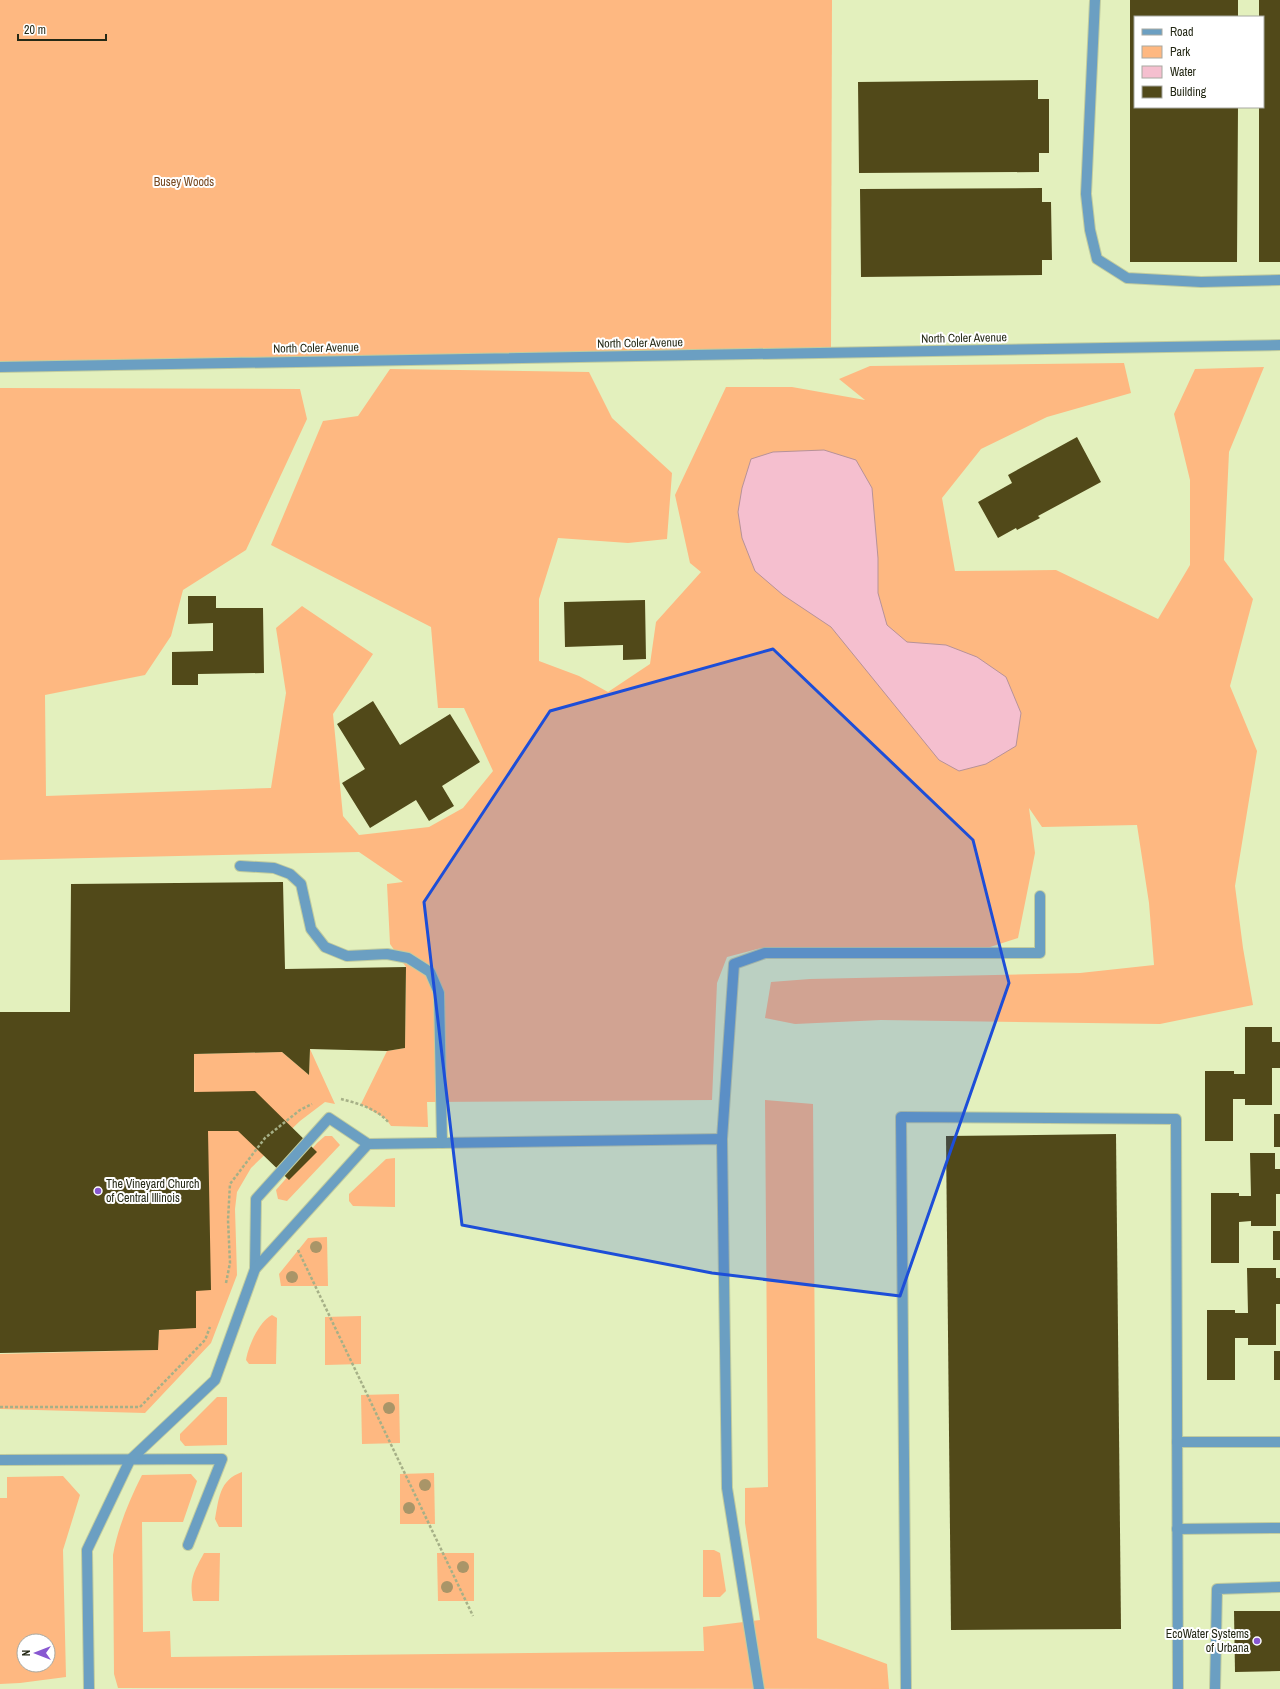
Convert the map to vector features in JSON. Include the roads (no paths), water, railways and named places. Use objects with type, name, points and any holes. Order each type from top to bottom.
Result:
[{"type":"street","points":[[1096,0],[1086,194],[1090,230],[1097,259],[1127,278],[1201,282],[1280,280]]},
{"type":"street","name":"North Coler Avenue","points":[[0,367],[1280,345]]},
{"type":"street","points":[[240,866],[274,868],[290,874],[301,884],[311,929],[325,947],[347,956],[387,954],[408,958],[430,972],[439,993],[442,1143]]},
{"type":"street","points":[[759,1689],[727,1488],[722,1139],[734,964],[765,953],[1040,953],[1040,896]]},
{"type":"street","points":[[90,1689],[88,1550],[130,1460],[215,1380],[255,1270],[256,1199],[329,1118],[368,1144],[722,1139]]},
{"type":"street","points":[[906,1689],[901,1118],[1176,1119],[1178,1689]]},
{"type":"street","points":[[255,1270],[368,1144]]},
{"type":"street","points":[[1177,1442],[1280,1442]]},
{"type":"street","points":[[0,1460],[222,1459],[188,1546]]},
{"type":"street","points":[[1178,1529],[1280,1528]]},
{"type":"street","points":[[1215,1689],[1217,1589],[1280,1587]]},
{"type":"water","points":[[824,450],[856,460],[872,488],[878,558],[878,593],[887,625],[907,642],[946,645],[977,657],[1006,677],[1021,713],[1016,746],[986,764],[959,771],[939,760],[831,627],[783,595],[755,571],[742,538],[738,512],[742,488],[751,459],[773,452]]},
{"type":"place","name":"The Vineyard Church of Central Illinois","points":[[98,1191]]},
{"type":"place","name":"EcoWater Systems of Urbana","points":[[1257,1641]]},
{"type":"park label","name":"Busey Woods","points":[[184,182]]}]
